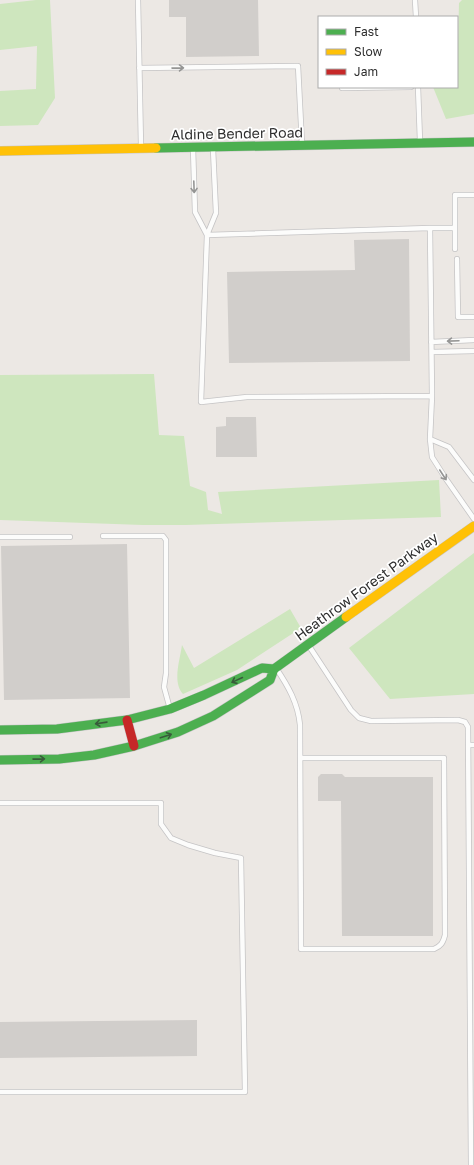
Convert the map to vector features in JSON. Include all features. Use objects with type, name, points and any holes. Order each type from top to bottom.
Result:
[{"type":"street","name":"Aldine Bender Road","points":[[0,151],[474,142]]},
{"type":"street","name":"Heathrow Forest Parkway","points":[[0,760],[66,758],[94,755],[134,746],[178,732],[213,716],[270,680],[275,669],[308,644],[474,526]]},
{"type":"street","name":"Heathrow Forest Parkway","points":[[0,730],[57,729],[127,720],[170,709],[204,696],[262,668],[275,669]]},
{"type":"street","points":[[127,720],[134,746]]},
{"type":"lane","points":[[138,0],[142,148]]},
{"type":"lane","points":[[415,0],[416,16]]},
{"type":"lane","points":[[139,68],[298,66],[302,145]]},
{"type":"lane","points":[[418,88],[420,143]]},
{"type":"lane","points":[[212,147],[216,213],[207,235],[201,402],[247,397],[432,396]]},
{"type":"lane","points":[[193,148],[195,212],[207,235]]},
{"type":"lane","points":[[455,249],[455,195],[474,195]]},
{"type":"lane","points":[[430,228],[432,342],[430,439],[432,457],[474,519]]},
{"type":"lane","points":[[207,235],[455,228]]},
{"type":"lane","points":[[457,259],[458,317],[474,317]]},
{"type":"lane","points":[[432,342],[474,340]]},
{"type":"lane","points":[[432,352],[474,351]]},
{"type":"lane","points":[[430,439],[449,447],[474,480]]},
{"type":"lane","points":[[103,536],[162,536],[166,540],[166,673],[164,687],[170,709]]},
{"type":"lane","points":[[0,537],[70,537]]},
{"type":"lane","points":[[308,644],[351,710],[360,718],[371,721],[458,720],[465,722],[468,728],[472,918],[471,1165]]},
{"type":"lane","points":[[275,669],[291,692],[298,712],[300,725],[301,949],[434,949],[440,946],[445,935],[444,758],[301,758]]},
{"type":"lane","points":[[468,746],[474,745]]},
{"type":"lane","points":[[0,803],[161,803],[161,824],[171,838],[215,853],[241,858],[245,1092],[0,1092]]},
{"type":"green space","points":[[50,0],[55,98],[38,125],[0,126],[0,91],[36,89],[37,46],[0,50],[0,4]]},
{"type":"green space","points":[[462,0],[474,0],[474,114],[446,119],[433,88],[458,88],[459,3]]},
{"type":"green space","points":[[154,374],[159,435],[184,436],[190,486],[206,492],[208,510],[222,514],[218,492],[439,480],[441,517],[186,525],[0,520],[0,375]]},
{"type":"green space","points":[[474,553],[474,694],[390,699],[349,648]]},
{"type":"green space","points":[[290,609],[301,628],[237,670],[183,694],[177,677],[182,645],[194,668]]},
{"type":"building","points":[[169,0],[258,0],[259,56],[186,57],[186,17],[169,17]]},
{"type":"building","points":[[409,239],[410,361],[229,363],[227,272],[355,270],[354,240]]},
{"type":"building","points":[[226,417],[256,417],[257,457],[216,457],[216,427],[226,426]]},
{"type":"building","points":[[127,544],[130,698],[4,700],[1,546]]},
{"type":"building","points":[[321,774],[342,774],[345,777],[433,777],[433,936],[342,936],[341,801],[318,801],[318,777]]},
{"type":"building","points":[[197,1020],[197,1056],[0,1058],[0,1022]]},
{"type":"traffic: fast","points":[[156,148],[474,142]]},
{"type":"traffic: fast","points":[[0,760],[59,759],[94,755],[134,746],[178,732],[213,716],[270,680],[274,669],[346,617]]},
{"type":"traffic: fast","points":[[0,730],[57,729],[127,720],[170,709],[262,668],[274,669]]},
{"type":"traffic: slow","points":[[0,151],[156,148]]},
{"type":"traffic: slow","points":[[346,617],[474,526]]},
{"type":"traffic: jam","points":[[127,720],[134,746]]}]
